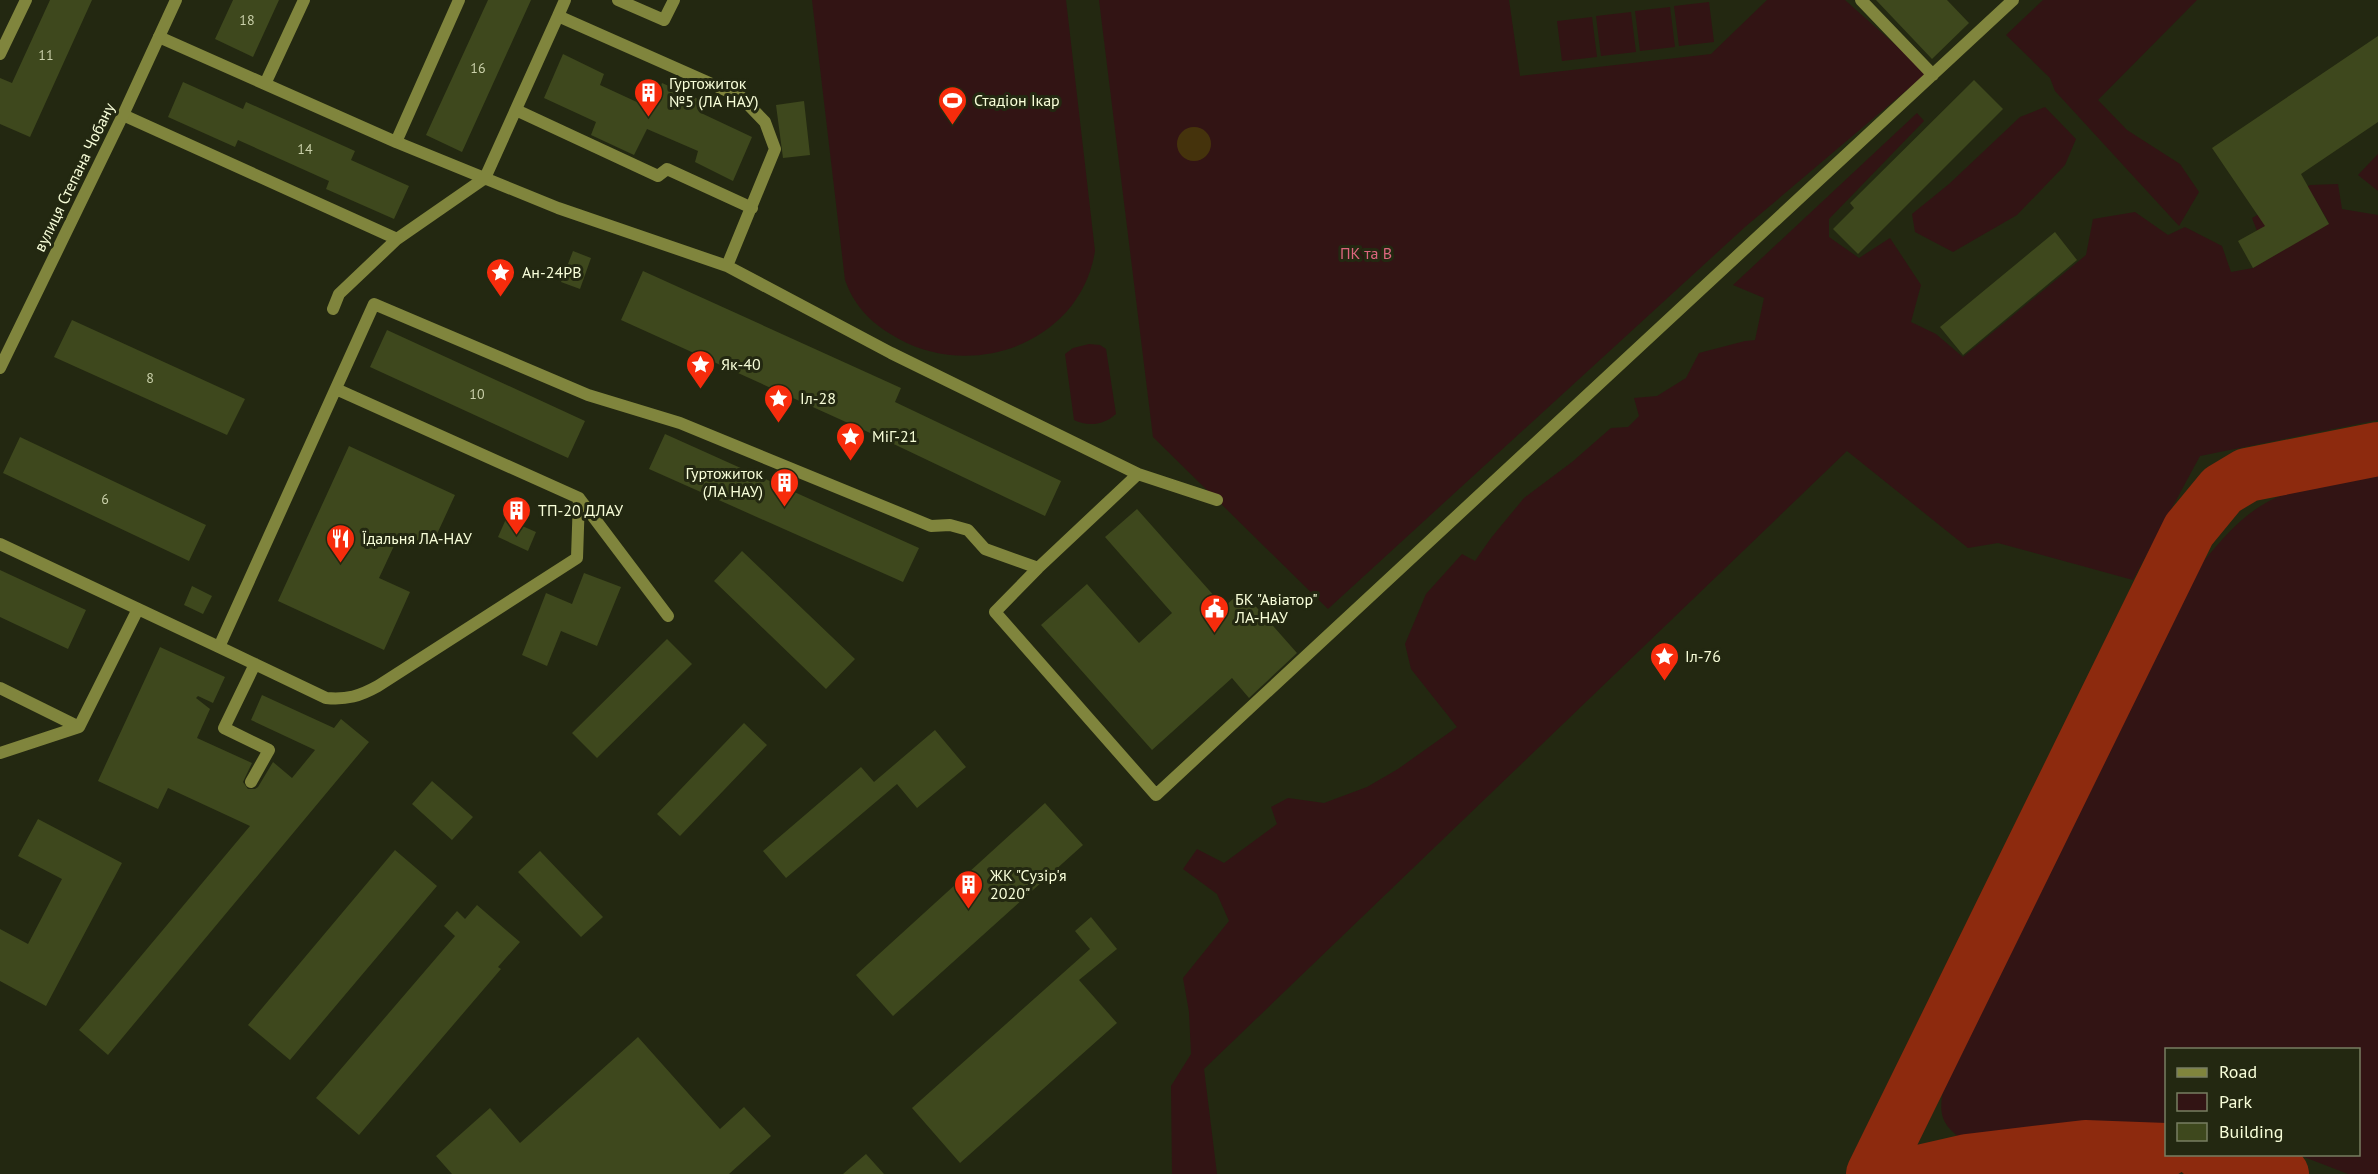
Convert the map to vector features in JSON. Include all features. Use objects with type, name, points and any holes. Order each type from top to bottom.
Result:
[{"type":"street","points":[[0,54],[26,0]]},
{"type":"street","name":"вулиця Степана Чобану","points":[[0,368],[123,115],[176,0]]},
{"type":"street","points":[[265,84],[304,0]]},
{"type":"street","points":[[396,142],[459,0]]},
{"type":"street","points":[[333,309],[339,294],[397,239],[485,178],[565,0]]},
{"type":"street","points":[[618,0],[664,20],[674,0]]},
{"type":"street","points":[[1861,0],[1933,75]]},
{"type":"street","points":[[1138,474],[1038,568],[995,612],[1156,795],[2013,0]]},
{"type":"street","points":[[558,16],[741,97],[765,122],[775,149],[727,266]]},
{"type":"street","points":[[159,37],[396,142],[558,208],[727,266],[891,354],[1138,474],[1217,500]]},
{"type":"street","points":[[516,110],[658,176],[667,169],[752,208]]},
{"type":"street","points":[[123,115],[397,239]]},
{"type":"street","points":[[219,647],[374,304],[588,396],[680,423],[931,526],[950,525],[968,530],[986,549],[1038,568]]},
{"type":"street","points":[[336,390],[579,498],[668,616]]},
{"type":"street","points":[[0,544],[326,698],[344,700],[362,695],[577,558],[579,498]]},
{"type":"street","points":[[0,753],[79,727],[138,609]]},
{"type":"street","points":[[251,782],[270,750],[224,728],[255,664]]},
{"type":"street","points":[[0,688],[79,727]]},
{"type":"green space","name":"Стадіон Ікар","points":[[812,0],[1066,0],[1095,251],[1086,282],[1069,309],[1047,329],[1020,344],[991,353],[960,356],[929,351],[899,339],[873,322],[854,299],[845,280]]},
{"type":"green space","name":"ПК та В","points":[[1099,0],[1509,0],[1520,76],[1711,54],[1767,0],[1845,0],[1927,73],[1745,227],[1328,609],[1153,437]]},
{"type":"green space","points":[[2043,0],[2197,0],[2098,100],[2127,130],[2180,164],[2199,192],[2179,226],[2055,91],[2050,78],[2006,35]]},
{"type":"green space","points":[[1709,2],[1714,42],[1679,46],[1674,6]]},
{"type":"green space","points":[[1670,7],[1675,47],[1640,51],[1635,11]]},
{"type":"green space","points":[[1631,12],[1636,52],[1601,56],[1596,16]]},
{"type":"green space","points":[[1592,17],[1597,57],[1562,61],[1557,21]]},
{"type":"green space","points":[[2045,107],[2076,139],[2065,165],[2017,215],[1953,252],[1915,232],[1912,214],[1949,184],[2020,117]]},
{"type":"green space","points":[[1917,113],[1924,121],[1829,219],[1829,237],[1859,258],[1890,238],[1921,285],[1911,322],[1936,334],[1963,357],[2086,255],[2093,219],[2135,212],[2168,235],[2185,227],[2222,246],[2231,272],[2253,268],[2329,223],[2314,197],[2257,231],[2252,218],[2310,185],[2338,184],[2342,209],[2378,215],[2378,420],[2200,456],[2133,580],[1998,543],[1968,548],[1847,451],[1204,1069],[1217,1174],[1172,1174],[1171,1086],[1191,1054],[1189,1012],[1183,978],[1229,921],[1217,894],[1183,869],[1197,849],[1224,863],[1277,824],[1271,807],[1288,798],[1324,803],[1367,787],[1398,769],[1457,727],[1411,669],[1405,644],[1426,594],[1462,554],[1475,561],[1524,498],[1572,462],[1611,428],[1628,427],[1639,416],[1634,398],[1657,396],[1686,378],[1699,353],[1755,340],[1764,298],[1733,285]]},
{"type":"green space","points":[[2378,154],[2378,191],[2358,175]]},
{"type":"green space","points":[[1089,344],[1100,345],[1106,349],[1116,414],[1101,423],[1090,424],[1074,420],[1065,354],[1073,348]]},
{"type":"green space","points":[[2378,476],[2378,1174],[2348,1174],[2302,1156],[2360,1156],[2360,1048],[2165,1048],[2165,1130],[2091,1128],[1965,1141],[1949,1128],[1942,1115],[1945,1080],[2198,568],[2248,515],[2272,499],[2308,488]]},
{"type":"shaded area","points":[[1194,127],[1206,132],[1211,144],[1206,156],[1194,161],[1182,156],[1177,144],[1182,132]]},
{"type":"building","points":[[50,0],[92,0],[30,137],[0,124],[0,78],[12,83]]},
{"type":"building","points":[[233,0],[279,0],[253,57],[215,39]]},
{"type":"building","points":[[488,0],[531,0],[462,152],[426,135]]},
{"type":"building","points":[[1876,0],[1947,0],[1969,23],[1932,59]]},
{"type":"building","points":[[2378,36],[2378,122],[2301,174],[2329,224],[2253,268],[2238,241],[2265,226],[2212,148]]},
{"type":"building","name":"Гуртожиток №5 (ЛА НАУ)","points":[[563,54],[604,74],[600,85],[652,109],[662,83],[705,102],[701,113],[752,137],[733,181],[695,162],[698,151],[647,129],[634,155],[591,135],[596,122],[544,98]]},
{"type":"building","points":[[1974,80],[2003,109],[1858,254],[1833,229],[1854,208],[1850,203]]},
{"type":"building","points":[[183,82],[243,109],[246,102],[355,151],[351,160],[409,186],[394,219],[326,189],[329,181],[238,140],[235,147],[168,117]]},
{"type":"building","points":[[804,101],[810,155],[783,158],[776,105]]},
{"type":"building","points":[[2055,232],[2077,260],[1963,355],[1940,327]]},
{"type":"building","points":[[573,251],[591,258],[580,289],[561,282]]},
{"type":"building","points":[[643,271],[901,388],[895,402],[1061,481],[1045,516],[879,437],[621,320]]},
{"type":"building","points":[[72,320],[245,399],[227,435],[54,357]]},
{"type":"building","points":[[387,330],[585,421],[568,458],[370,367]]},
{"type":"building","name":"Гуртожиток (ЛА НАУ)","points":[[665,434],[919,548],[903,582],[649,469]]},
{"type":"building","points":[[20,437],[206,525],[189,561],[3,473]]},
{"type":"building","name":"Їдальня ЛА-НАУ","points":[[349,446],[455,495],[431,547],[400,533],[379,578],[410,592],[384,650],[278,601]]},
{"type":"building","name":"БК \"Авіатор\" ЛА-НАУ","points":[[1137,509],[1224,607],[1242,591],[1297,653],[1249,698],[1232,678],[1152,750],[1041,625],[1087,584],[1139,643],[1172,613],[1105,537]]},
{"type":"building","name":"ТП-20 ДЛАУ","points":[[506,519],[536,532],[528,551],[498,537]]},
{"type":"building","points":[[742,551],[855,659],[826,689],[714,581]]},
{"type":"building","points":[[0,570],[86,610],[68,649],[0,617]]},
{"type":"building","points":[[584,573],[621,587],[597,646],[561,631],[547,666],[522,655],[546,593],[572,604]]},
{"type":"building","points":[[192,586],[212,596],[203,614],[184,605]]},
{"type":"building","points":[[667,639],[692,664],[597,758],[572,733]]},
{"type":"building","points":[[160,647],[225,677],[213,703],[198,696],[196,698],[210,709],[197,738],[252,763],[243,782],[248,789],[258,787],[273,762],[292,778],[315,750],[251,720],[262,695],[334,728],[341,719],[369,742],[108,1055],[79,1030],[250,826],[168,788],[158,809],[98,781]]},
{"type":"building","points":[[744,723],[767,745],[680,836],[657,814]]},
{"type":"building","points":[[935,730],[966,767],[917,808],[897,784],[786,878],[763,851],[861,767],[874,782]]},
{"type":"building","points":[[432,781],[473,817],[452,840],[412,804]]},
{"type":"building","name":"ЖК \"Сузір'я 2020\"","points":[[1045,803],[1083,845],[893,1016],[856,975]]},
{"type":"building","points":[[38,819],[122,863],[46,1006],[0,981],[0,929],[28,944],[62,879],[18,856]]},
{"type":"building","points":[[395,850],[437,886],[290,1060],[248,1025]]},
{"type":"building","points":[[540,851],[603,917],[581,937],[518,872]]},
{"type":"building","points":[[477,905],[520,942],[498,967],[501,969],[359,1135],[316,1098],[455,936],[444,926],[457,911],[465,919]]},
{"type":"building","points":[[1091,917],[1117,949],[1079,980],[1117,1023],[960,1163],[912,1108],[1090,949],[1075,931]]},
{"type":"building","points":[[638,1037],[720,1129],[744,1107],[771,1136],[729,1174],[452,1174],[436,1156],[490,1108],[520,1143]]},
{"type":"building","points":[[866,1154],[884,1174],[843,1174]]},
{"type":"taxiway","points":[[1873,1174],[2189,530],[2222,490],[2247,475],[2378,449]]},
{"type":"taxiway","points":[[1910,1174],[1967,1161],[2085,1147],[2165,1150]]},
{"type":"taxiway","points":[[2214,1156],[2282,1174]]},
{"type":"place","name":"Гуртожиток №5 (ЛА НАУ)","points":[[648,118]]},
{"type":"place","name":"Стадіон Ікар","points":[[953,126]]},
{"type":"place","name":"Ан-24РВ","points":[[501,298]]},
{"type":"place","name":"Як-40","points":[[700,390]]},
{"type":"place","name":"Іл-28","points":[[779,424]]},
{"type":"place","name":"МіГ-21","points":[[851,462]]},
{"type":"place","name":"Гуртожиток (ЛА НАУ)","points":[[784,508]]},
{"type":"place","name":"ТП-20 ДЛАУ","points":[[517,536]]},
{"type":"place","name":"Їдальня ЛА-НАУ","points":[[341,564]]},
{"type":"place","name":"БК \"Авіатор\" ЛА-НАУ","points":[[1214,634]]},
{"type":"place","name":"Іл-76","points":[[1664,682]]},
{"type":"place","name":"ЖК \"Сузір'я 2020\"","points":[[969,910]]}]
